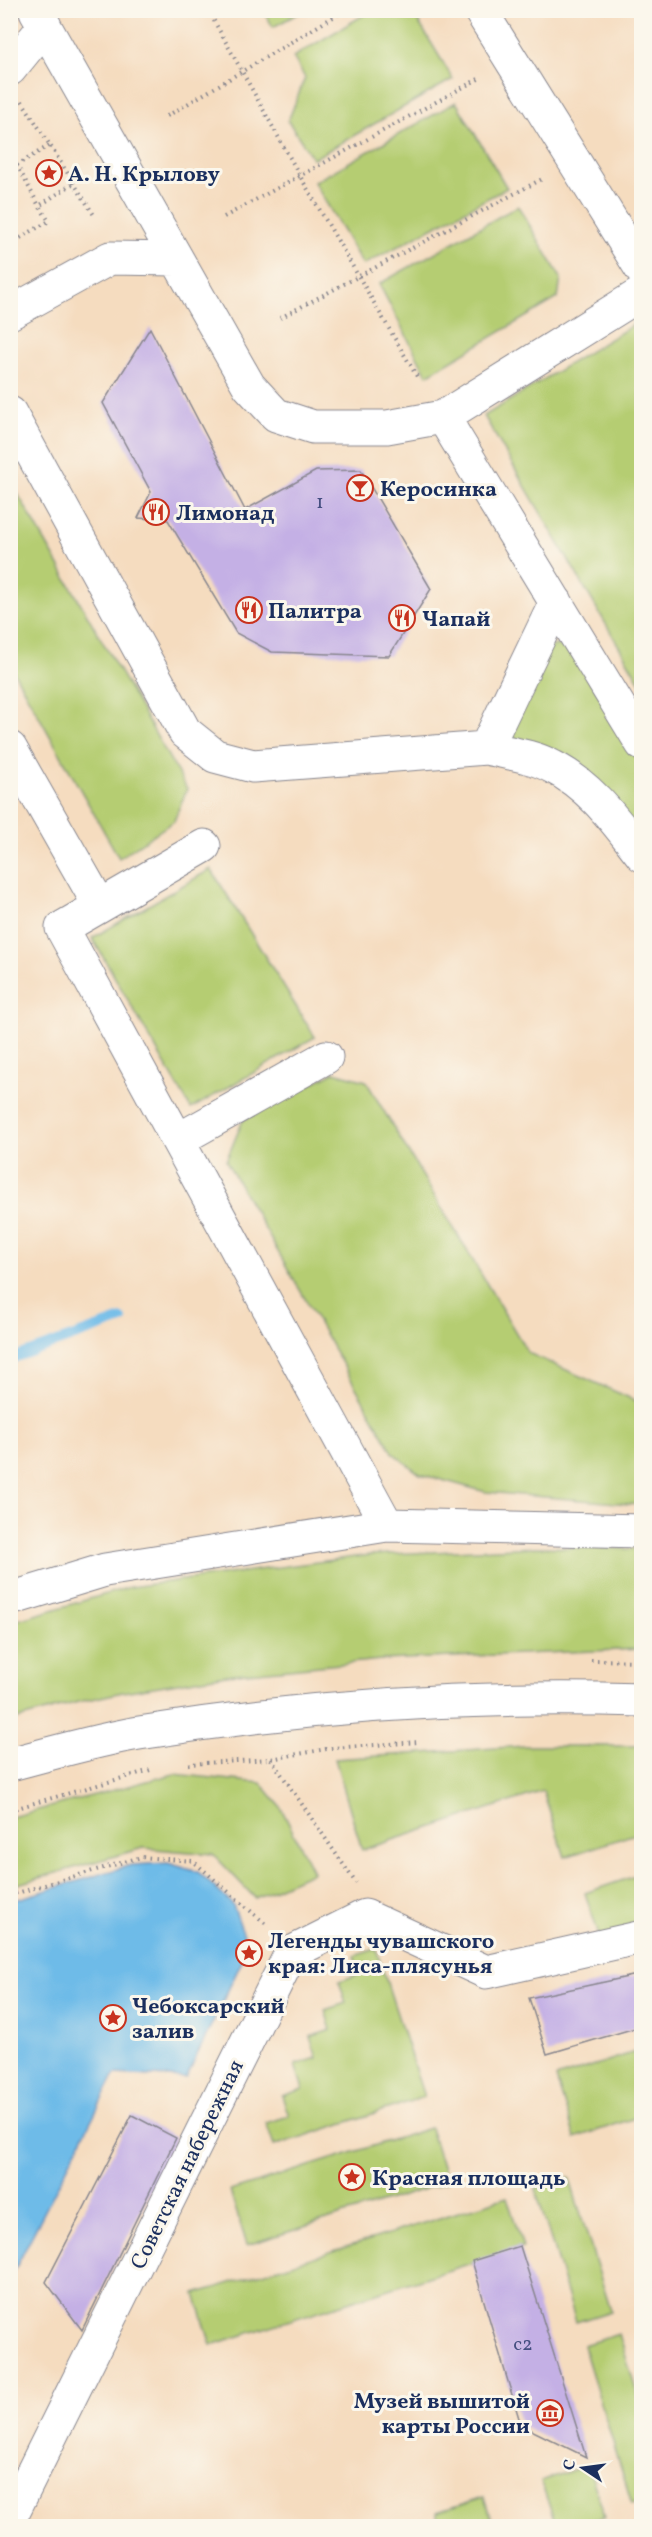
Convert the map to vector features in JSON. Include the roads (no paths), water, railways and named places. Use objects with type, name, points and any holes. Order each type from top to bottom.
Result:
[{"type":"street","points":[[480,10],[642,270]]},
{"type":"street","points":[[14,82],[39,15]]},
{"type":"street","points":[[39,15],[249,386],[276,415],[313,426],[345,427],[387,427],[443,417],[642,293]]},
{"type":"street","points":[[10,313],[110,258],[177,259]]},
{"type":"street","points":[[10,413],[185,732],[214,756],[254,766],[486,748],[520,755],[552,766],[581,784],[611,816],[642,855]]},
{"type":"street","points":[[443,417],[642,744]]},
{"type":"street","points":[[486,748],[556,602]]},
{"type":"street","points":[[10,748],[100,906]]},
{"type":"street","points":[[204,846],[62,928],[387,1525]]},
{"type":"street","points":[[178,1140],[326,1057]]},
{"type":"street","points":[[10,1599],[105,1570],[387,1525],[642,1531]]},
{"type":"street","points":[[10,1764],[136,1733],[261,1715],[389,1705],[556,1698],[642,1700]]},
{"type":"street","name":"Советская набережная","points":[[10,2518],[291,1953],[356,1903],[486,1972],[642,1936]]},
{"type":"water","name":"Чебоксарский залив","points":[[168,1863],[198,1872],[233,1905],[244,1935],[242,1961],[186,2078],[115,2074],[11,2277],[11,1901],[131,1865]]},
{"type":"waterway","points":[[10,1359],[122,1319]]},
{"type":"place","name":"А. Н. Крылову","points":[[49,173]]},
{"type":"place","name":"Керосинка","points":[[360,488]]},
{"type":"place","name":"Лимонад","points":[[156,512]]},
{"type":"place","name":"Палитра","points":[[249,610]]},
{"type":"place","name":"Чапай","points":[[402,618]]},
{"type":"place","name":"Легенды чувашского края: Лиса-плясунья","points":[[249,1953]]},
{"type":"place","name":"Чебоксарский залив","points":[[113,2018]]},
{"type":"place","name":"Красная площадь","points":[[352,2177]]},
{"type":"place","name":"Музей вышитой карты России","points":[[550,2413]]}]
